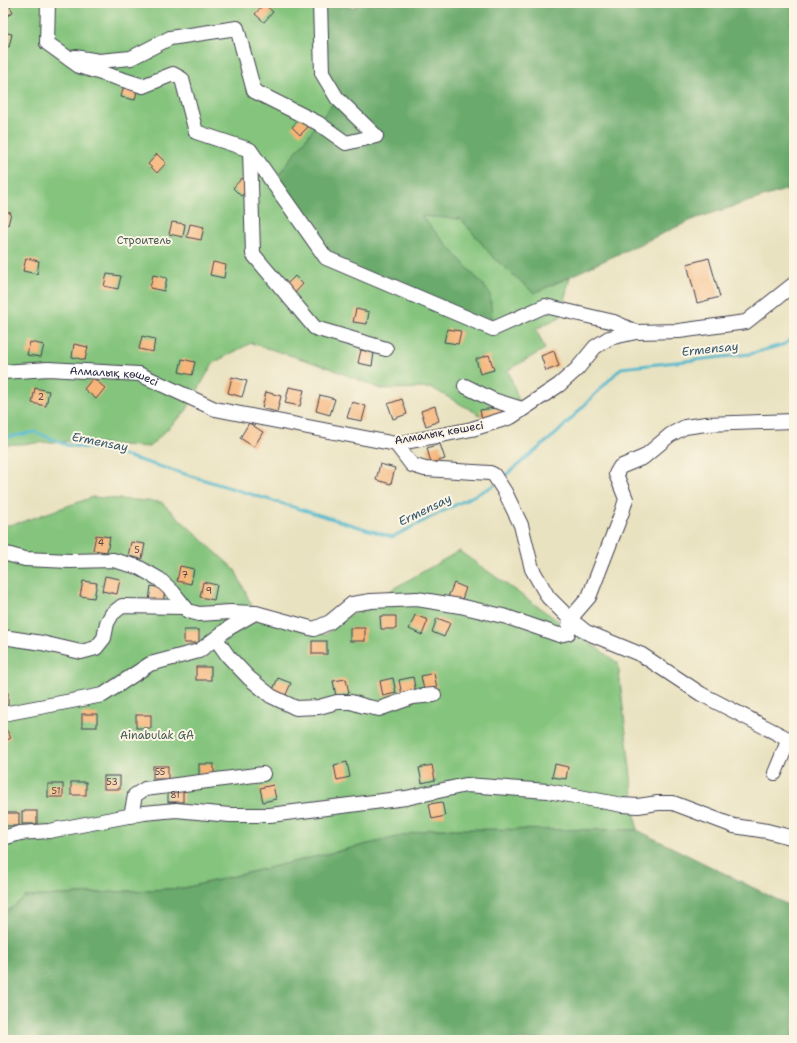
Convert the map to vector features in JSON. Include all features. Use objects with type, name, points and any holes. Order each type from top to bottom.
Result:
[{"type":"street","points":[[48,3],[47,43],[79,66],[143,86],[173,74],[182,79],[196,132],[250,150],[326,258],[493,329],[545,306],[614,322],[636,332]]},
{"type":"street","points":[[65,56],[99,61],[131,58],[170,38],[237,28],[254,91],[318,123],[346,143],[376,136],[337,98],[322,73],[320,3]]},
{"type":"street","points":[[250,150],[253,254],[315,328],[386,350]]},
{"type":"street","name":"Алмалық көшесі","points":[[3,372],[48,369],[139,374],[215,409],[396,444],[472,429],[511,417],[559,385],[577,369],[595,347],[609,338],[636,332],[680,331],[746,322],[794,284]]},
{"type":"street","points":[[465,386],[493,400],[522,409]]},
{"type":"street","points":[[3,553],[24,559],[70,561],[113,560],[138,567],[159,578],[188,611],[199,614],[230,612],[256,613],[314,629],[330,622],[352,604],[371,601],[417,600],[460,606],[507,617],[559,635],[568,633],[570,619],[589,596],[622,512],[626,499],[616,474],[620,467],[644,456],[670,435],[685,427],[706,424],[794,421]]},
{"type":"street","points":[[396,444],[412,465],[425,468],[490,473],[494,476],[505,492],[521,525],[532,569],[548,597],[570,619],[586,632],[642,654],[701,694],[792,741],[775,773]]},
{"type":"street","points":[[3,638],[42,643],[81,652],[96,648],[104,638],[107,623],[112,614],[122,606],[185,607]]},
{"type":"street","points":[[3,714],[103,695],[150,664],[199,651],[229,628],[256,613]]},
{"type":"street","points":[[216,639],[228,656],[249,678],[271,696],[296,708],[319,707],[337,702],[351,702],[379,709],[413,696],[434,695]]},
{"type":"street","points":[[131,816],[135,796],[146,789],[263,774]]},
{"type":"street","points":[[3,838],[20,833],[49,831],[144,813],[176,810],[230,815],[270,815],[406,798],[466,785],[548,791],[622,805],[638,806],[658,803],[672,803],[734,826],[767,831],[794,838]]},
{"type":"green space","name":"Строитель","points":[[3,3],[320,3],[337,98],[273,182],[490,293],[421,216],[461,219],[493,257],[534,293],[570,277],[560,317],[536,329],[545,349],[508,370],[522,409],[494,423],[432,388],[381,389],[327,367],[251,343],[213,363],[186,411],[149,447],[71,441],[3,445]]},
{"type":"green space","points":[[320,3],[330,3],[355,8],[356,3],[794,3],[794,196],[785,190],[694,219],[534,293],[493,257],[461,219],[421,216],[490,293],[493,329],[326,258],[273,182],[337,98],[322,73]]},
{"type":"green space","name":"Ainabulak GA","points":[[93,497],[161,502],[235,570],[258,619],[325,635],[351,614],[376,606],[391,590],[459,551],[618,663],[637,830],[431,829],[184,888],[26,897],[3,915],[3,526],[22,522]]},
{"type":"green space","points":[[431,829],[637,830],[794,908],[794,1040],[3,1040],[3,915],[25,897],[184,888]]},
{"type":"building","points":[[3,3],[8,3],[13,12],[3,19]]},
{"type":"building","points":[[264,4],[273,12],[264,22],[255,14]]},
{"type":"building","points":[[3,32],[12,34],[9,47],[3,46]]},
{"type":"building","points":[[124,85],[138,87],[135,100],[121,97]]},
{"type":"building","points":[[301,117],[310,125],[300,135],[292,127]]},
{"type":"building","points":[[157,154],[166,163],[157,173],[148,164]]},
{"type":"building","points":[[242,178],[251,186],[241,196],[233,188]]},
{"type":"building","points":[[3,211],[11,213],[8,225],[3,224]]},
{"type":"building","points":[[172,222],[185,224],[183,237],[169,234]]},
{"type":"building","points":[[190,224],[204,227],[201,240],[187,237]]},
{"type":"building","points":[[26,258],[39,261],[37,274],[23,271]]},
{"type":"building","points":[[709,258],[720,297],[697,303],[687,264]]},
{"type":"building","points":[[213,262],[226,265],[224,278],[210,275]]},
{"type":"building","points":[[107,274],[121,276],[118,289],[104,286]]},
{"type":"building","points":[[153,275],[167,278],[164,291],[150,288]]},
{"type":"building","points":[[295,276],[303,284],[294,294],[285,286]]},
{"type":"building","points":[[356,309],[369,312],[367,324],[353,322]]},
{"type":"building","points":[[447,329],[461,331],[458,344],[444,342]]},
{"type":"building","points":[[142,336],[155,339],[153,352],[139,349]]},
{"type":"building","points":[[30,342],[44,345],[41,357],[27,355]]},
{"type":"building","points":[[74,344],[88,347],[85,360],[72,357]]},
{"type":"building","points":[[361,350],[374,353],[372,366],[358,363]]},
{"type":"building","points":[[554,351],[559,366],[546,371],[541,356]]},
{"type":"building","points":[[489,355],[494,370],[480,374],[476,359]]},
{"type":"building","points":[[182,359],[195,362],[192,375],[179,372]]},
{"type":"building","points":[[232,377],[247,381],[242,397],[228,393]]},
{"type":"building","points":[[93,378],[105,388],[96,399],[84,389]]},
{"type":"building","points":[[289,387],[304,390],[300,406],[285,403]]},
{"type":"building","points":[[35,388],[49,391],[46,406],[32,403]]},
{"type":"building","points":[[266,392],[281,396],[277,412],[262,408]]},
{"type":"building","points":[[320,395],[335,399],[330,415],[316,411]]},
{"type":"building","points":[[402,399],[407,414],[393,419],[388,404]]},
{"type":"building","points":[[352,402],[366,406],[362,421],[347,418]]},
{"type":"building","points":[[435,406],[439,421],[426,426],[421,411]]},
{"type":"building","points":[[510,406],[511,415],[482,420],[480,410]]},
{"type":"building","points":[[249,423],[263,432],[254,447],[240,438]]},
{"type":"building","points":[[440,444],[445,459],[431,463],[427,448]]},
{"type":"building","points":[[380,464],[395,468],[391,484],[376,480]]},
{"type":"building","points":[[96,535],[110,537],[107,552],[93,550]]},
{"type":"building","points":[[131,542],[145,544],[142,559],[128,556]]},
{"type":"building","points":[[180,566],[194,569],[191,584],[177,581]]},
{"type":"building","points":[[105,576],[120,579],[117,594],[102,591]]},
{"type":"building","points":[[83,581],[97,583],[94,598],[80,596]]},
{"type":"building","points":[[203,582],[217,585],[214,600],[200,597]]},
{"type":"building","points":[[454,583],[466,588],[461,602],[448,597]]},
{"type":"building","points":[[151,586],[165,589],[163,604],[149,601]]},
{"type":"building","points":[[415,615],[428,620],[422,635],[409,629]]},
{"type":"building","points":[[380,616],[396,616],[396,629],[381,629]]},
{"type":"building","points":[[437,618],[450,623],[444,637],[432,632]]},
{"type":"building","points":[[350,628],[365,628],[365,641],[350,641]]},
{"type":"building","points":[[184,630],[199,630],[199,643],[184,643]]},
{"type":"building","points":[[312,641],[327,641],[327,654],[312,654]]},
{"type":"building","points":[[196,667],[211,667],[211,680],[196,680]]},
{"type":"building","points":[[434,673],[437,688],[424,690],[421,676]]},
{"type":"building","points":[[413,677],[416,692],[402,695],[399,680]]},
{"type":"building","points":[[278,678],[291,683],[285,697],[272,692]]},
{"type":"building","points":[[393,678],[396,693],[383,696],[380,681]]},
{"type":"building","points":[[346,679],[349,693],[336,696],[333,681]]},
{"type":"building","points":[[3,693],[8,693],[8,706],[3,706]]},
{"type":"building","points":[[82,714],[97,714],[97,727],[82,727]]},
{"type":"building","points":[[136,715],[151,715],[151,728],[136,728]]},
{"type":"building","points":[[3,724],[11,738],[3,742]]},
{"type":"building","points":[[347,762],[350,777],[337,780],[334,765]]},
{"type":"building","points":[[199,764],[214,764],[214,777],[199,777]]},
{"type":"building","points":[[555,764],[568,767],[566,779],[552,777]]},
{"type":"building","points":[[432,765],[435,780],[422,783],[419,768]]},
{"type":"building","points":[[153,766],[168,766],[168,779],[153,779]]},
{"type":"building","points":[[104,776],[120,776],[120,789],[104,789]]},
{"type":"building","points":[[71,782],[86,782],[86,795],[71,795]]},
{"type":"building","points":[[48,784],[63,784],[63,797],[48,797]]},
{"type":"building","points":[[273,785],[276,799],[263,802],[260,788]]},
{"type":"building","points":[[168,789],[183,789],[183,802],[168,802]]},
{"type":"building","points":[[442,802],[445,816],[432,819],[429,804]]},
{"type":"building","points":[[22,811],[37,811],[37,824],[22,824]]},
{"type":"building","points":[[4,813],[19,813],[19,826],[4,826]]},
{"type":"waterway","name":"Ermensay","points":[[502,478],[557,433],[621,368],[750,354],[785,344],[794,337]]},
{"type":"waterway","name":"Ermensay","points":[[3,438],[35,432],[67,445],[109,451],[392,537],[495,485]]}]
